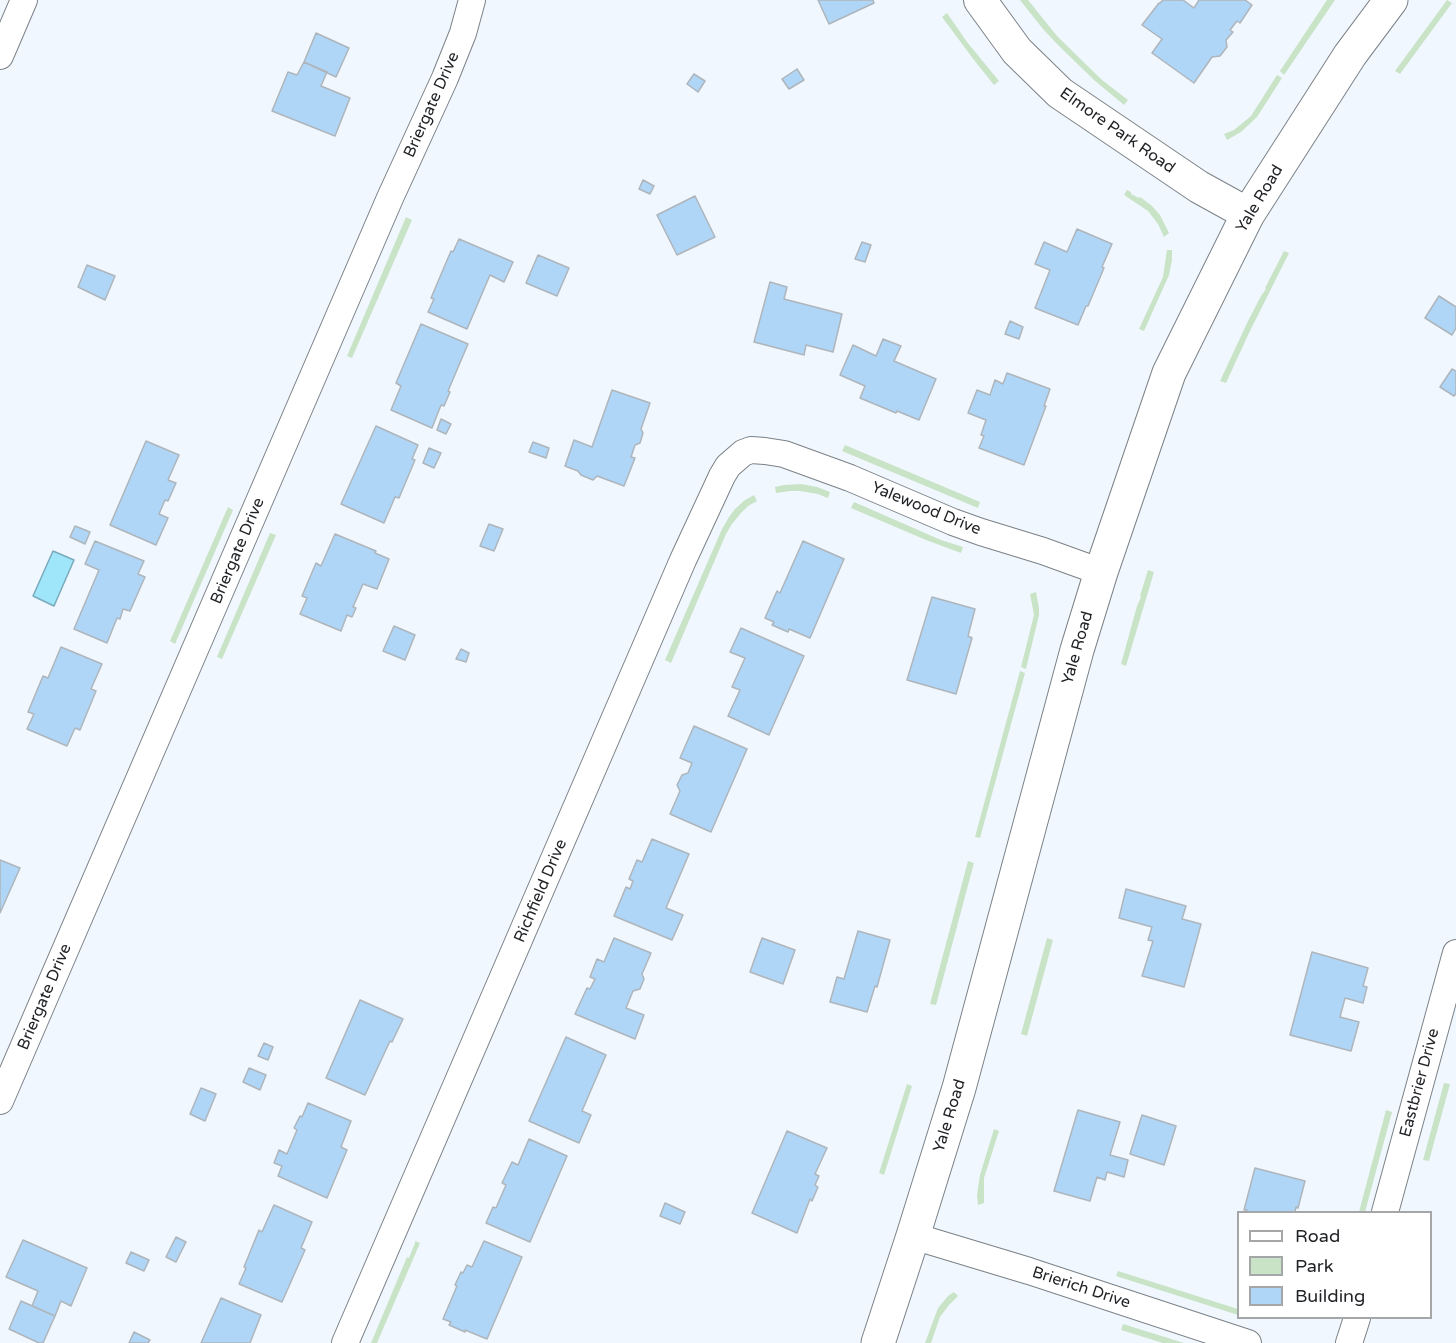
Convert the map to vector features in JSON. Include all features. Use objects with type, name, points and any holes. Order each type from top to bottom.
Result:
[{"type":"main road","name":"Yale Road","points":[[878,1343],[959,1088],[1077,650],[1101,572],[1169,373],[1248,214],[1350,55],[1391,0]]},
{"type":"street","points":[[0,56],[24,0]]},
{"type":"street","name":"Briergate Drive","points":[[0,1101],[390,198],[445,78],[463,33],[472,0]]},
{"type":"street","name":"Elmore Park Road","points":[[980,0],[1017,51],[1060,93],[1199,187],[1248,214]]},
{"type":"street","name":"Yalewood Drive","points":[[751,450],[784,454],[953,522],[1101,572]]},
{"type":"street","name":"Richfield Drive","points":[[345,1343],[683,560],[728,466],[743,453],[751,450]]},
{"type":"street","name":"Eastbrier Drive","points":[[1386,1211],[1456,953]]},
{"type":"street","name":"Brierich Drive","points":[[913,1236],[1029,1271],[1248,1343]]},
{"type":"street","points":[[1349,1343],[1356,1319]]},
{"type":"green space","points":[[1020,0],[1028,0],[1057,36],[1102,80],[1128,100],[1124,105],[1059,46]]},
{"type":"green space","points":[[1327,0],[1335,0],[1284,75],[1280,71]]},
{"type":"green space","points":[[1447,0],[1452,3],[1400,74],[1395,71]]},
{"type":"green space","points":[[947,13],[999,81],[994,85],[942,17]]},
{"type":"green space","points":[[1277,75],[1282,78],[1257,117],[1241,132],[1227,140],[1224,134],[1234,130],[1251,116]]},
{"type":"green space","points":[[1127,190],[1151,205],[1160,215],[1169,233],[1164,237],[1148,211],[1124,195]]},
{"type":"green space","points":[[406,217],[412,220],[352,358],[347,356]]},
{"type":"green space","points":[[1167,250],[1172,250],[1169,275],[1144,331],[1139,329],[1163,277]]},
{"type":"green space","points":[[1284,251],[1289,253],[1226,383],[1220,381],[1248,321]]},
{"type":"green space","points":[[845,445],[980,502],[978,508],[842,451]]},
{"type":"green space","points":[[801,484],[830,492],[828,498],[800,491],[776,493],[775,487]]},
{"type":"green space","points":[[754,495],[757,501],[741,513],[726,534],[671,663],[665,660],[722,529],[735,509]]},
{"type":"green space","points":[[854,502],[941,540],[963,547],[961,553],[851,508]]},
{"type":"green space","points":[[228,507],[233,510],[175,644],[170,641]]},
{"type":"green space","points":[[270,533],[276,535],[222,659],[217,657]]},
{"type":"green space","points":[[1148,570],[1154,572],[1126,666],[1121,664]]},
{"type":"green space","points":[[1036,592],[1039,615],[1026,669],[1021,667],[1034,615],[1030,594]]},
{"type":"green space","points":[[1020,671],[1025,673],[980,838],[975,837]]},
{"type":"green space","points":[[968,861],[974,863],[936,1005],[930,1004]]},
{"type":"green space","points":[[1047,938],[1053,940],[1027,1036],[1021,1034]]},
{"type":"green space","points":[[1444,1083],[1450,1084],[1429,1161],[1423,1160]]},
{"type":"green space","points":[[907,1084],[912,1086],[884,1175],[879,1173]]},
{"type":"green space","points":[[1386,1110],[1392,1112],[1365,1211],[1359,1211]]},
{"type":"green space","points":[[994,1129],[999,1131],[984,1178],[984,1203],[978,1205],[980,1175]]},
{"type":"green space","points":[[415,1241],[420,1243],[377,1343],[371,1343],[407,1257],[409,1258]]},
{"type":"green space","points":[[1118,1271],[1237,1309],[1237,1315],[1116,1276]]},
{"type":"green space","points":[[954,1292],[958,1296],[940,1317],[931,1343],[925,1343],[938,1308]]},
{"type":"green space","points":[[1123,1324],[1184,1343],[1163,1343],[1121,1330]]},
{"type":"water","points":[[53,551],[74,560],[54,606],[33,596]]},
{"type":"building","points":[[818,0],[873,0],[874,3],[829,24]]},
{"type":"building","points":[[1163,0],[1183,0],[1194,8],[1199,0],[1245,0],[1252,5],[1240,23],[1237,21],[1230,30],[1233,32],[1226,40],[1227,47],[1220,56],[1212,57],[1194,83],[1152,53],[1162,39],[1142,25]]},
{"type":"building","points":[[316,33],[349,48],[336,77],[304,62]]},
{"type":"building","points":[[304,62],[327,72],[321,86],[350,98],[335,136],[272,111],[288,72],[297,75]]},
{"type":"building","points":[[797,69],[804,80],[789,89],[782,79]]},
{"type":"building","points":[[694,74],[705,81],[698,92],[687,84]]},
{"type":"building","points":[[643,180],[654,186],[650,194],[639,189]]},
{"type":"building","points":[[695,196],[715,237],[677,255],[657,215]]},
{"type":"building","points":[[1077,229],[1112,244],[1102,267],[1104,268],[1078,325],[1035,308],[1050,270],[1035,264],[1044,242],[1067,252]]},
{"type":"building","points":[[459,239],[513,262],[504,282],[490,275],[467,329],[428,312],[434,299],[431,298],[451,251],[453,252]]},
{"type":"building","points":[[862,242],[871,245],[865,262],[855,259]]},
{"type":"building","points":[[538,255],[569,268],[557,296],[526,283]]},
{"type":"building","points":[[87,265],[115,276],[105,300],[78,287]]},
{"type":"building","points":[[770,282],[787,287],[784,299],[842,314],[833,352],[806,345],[804,355],[754,342]]},
{"type":"building","points":[[1439,296],[1456,307],[1456,328],[1452,335],[1425,318]]},
{"type":"building","points":[[1010,321],[1023,327],[1019,339],[1005,334]]},
{"type":"building","points":[[421,324],[468,344],[444,406],[441,405],[432,428],[391,410],[401,386],[396,383]]},
{"type":"building","points":[[883,339],[901,346],[894,361],[936,379],[919,420],[860,398],[865,386],[840,375],[853,345],[876,356]]},
{"type":"building","points":[[1452,369],[1456,371],[1456,394],[1454,396],[1440,387]]},
{"type":"building","points":[[1007,373],[1050,389],[1024,465],[979,448],[984,436],[981,435],[986,420],[968,413],[977,390],[990,395],[995,380],[1003,384]]},
{"type":"building","points":[[612,390],[650,403],[641,429],[643,433],[640,443],[635,445],[631,457],[635,458],[624,486],[597,476],[593,480],[565,466],[574,440],[592,447]]},
{"type":"building","points":[[441,419],[451,424],[446,434],[437,430]]},
{"type":"building","points":[[376,426],[418,445],[412,459],[415,460],[399,498],[395,497],[384,523],[341,504]]},
{"type":"building","points":[[146,441],[179,455],[168,480],[176,483],[159,514],[168,518],[156,545],[110,525]]},
{"type":"building","points":[[533,442],[549,448],[546,458],[529,452]]},
{"type":"building","points":[[429,448],[441,453],[434,468],[423,463]]},
{"type":"building","points":[[489,524],[503,529],[494,551],[480,546]]},
{"type":"building","points":[[75,526],[90,532],[85,544],[70,537]]},
{"type":"building","points":[[335,534],[389,559],[377,589],[363,584],[353,607],[356,608],[352,617],[347,615],[341,631],[300,614],[307,598],[302,596],[316,563],[321,566]]},
{"type":"building","points":[[95,541],[144,561],[138,574],[145,577],[130,611],[123,609],[107,643],[74,629],[99,570],[85,564]]},
{"type":"building","points":[[803,541],[844,559],[810,638],[772,625],[774,622],[765,618],[777,591],[780,593]]},
{"type":"building","points":[[932,597],[975,609],[968,636],[972,638],[956,694],[907,680]]},
{"type":"building","points":[[394,626],[415,635],[405,660],[383,651]]},
{"type":"building","points":[[741,628],[804,656],[769,735],[728,716],[740,690],[732,687],[745,658],[730,652]]},
{"type":"building","points":[[61,647],[102,664],[91,689],[96,691],[80,730],[75,728],[67,746],[27,729],[34,714],[28,712],[43,676],[48,678]]},
{"type":"building","points":[[461,649],[469,653],[466,662],[456,659]]},
{"type":"building","points":[[694,726],[747,749],[711,832],[670,814],[680,791],[677,785],[682,775],[688,773],[692,763],[680,758]]},
{"type":"building","points":[[652,839],[689,854],[666,908],[683,915],[672,940],[614,916],[626,887],[630,889],[633,881],[629,879],[637,860],[642,862]]},
{"type":"building","points":[[0,860],[20,868],[0,913]]},
{"type":"building","points":[[1126,889],[1186,906],[1182,919],[1201,924],[1184,987],[1142,976],[1153,941],[1148,940],[1152,927],[1119,918]]},
{"type":"building","points":[[858,931],[890,940],[877,987],[875,986],[867,1012],[830,1002],[837,977],[844,979]]},
{"type":"building","points":[[614,938],[651,953],[642,974],[644,979],[640,989],[633,991],[626,1008],[644,1015],[635,1039],[575,1014],[587,988],[590,989],[595,979],[590,977],[597,959],[604,962]]},
{"type":"building","points":[[762,938],[795,950],[783,984],[750,972]]},
{"type":"building","points":[[1312,952],[1368,968],[1363,986],[1367,987],[1363,1003],[1345,998],[1340,1017],[1359,1022],[1351,1051],[1290,1035]]},
{"type":"building","points":[[360,1000],[403,1019],[365,1095],[326,1078]]},
{"type":"building","points":[[566,1037],[606,1055],[582,1111],[591,1115],[579,1143],[529,1121]]},
{"type":"building","points":[[264,1043],[273,1047],[268,1060],[258,1056]]},
{"type":"building","points":[[249,1068],[266,1075],[260,1090],[243,1082]]},
{"type":"building","points":[[201,1088],[216,1094],[205,1121],[190,1114]]},
{"type":"building","points":[[308,1103],[351,1121],[341,1147],[347,1150],[327,1198],[278,1176],[282,1166],[274,1163],[279,1150],[287,1154],[297,1130],[294,1128]]},
{"type":"building","points":[[1078,1110],[1120,1122],[1110,1155],[1128,1160],[1124,1177],[1107,1172],[1105,1180],[1097,1177],[1090,1201],[1054,1191]]},
{"type":"building","points":[[1142,1115],[1176,1126],[1164,1165],[1130,1154]]},
{"type":"building","points":[[787,1131],[827,1148],[815,1174],[819,1176],[815,1185],[818,1187],[812,1201],[810,1199],[797,1233],[752,1213]]},
{"type":"building","points":[[529,1139],[567,1156],[530,1242],[486,1223],[493,1207],[496,1208],[506,1185],[502,1183],[512,1162],[518,1165]]},
{"type":"building","points":[[1255,1168],[1305,1181],[1295,1211],[1244,1210]]},
{"type":"building","points":[[665,1203],[685,1212],[680,1224],[660,1216]]},
{"type":"building","points":[[274,1205],[312,1222],[301,1248],[305,1250],[282,1302],[239,1284],[259,1230],[262,1232]]},
{"type":"building","points":[[176,1237],[186,1242],[176,1262],[166,1257]]},
{"type":"building","points":[[23,1240],[87,1268],[71,1306],[61,1301],[55,1316],[32,1306],[38,1291],[6,1277]]},
{"type":"building","points":[[484,1241],[522,1257],[487,1339],[449,1325],[451,1322],[443,1319],[461,1272],[463,1273],[467,1265],[472,1267]]},
{"type":"building","points":[[131,1252],[149,1260],[144,1271],[126,1263]]},
{"type":"building","points":[[221,1298],[261,1315],[250,1343],[201,1343]]},
{"type":"building","points":[[21,1301],[55,1316],[43,1343],[9,1329]]},
{"type":"building","points":[[134,1332],[150,1340],[148,1343],[129,1343]]}]
